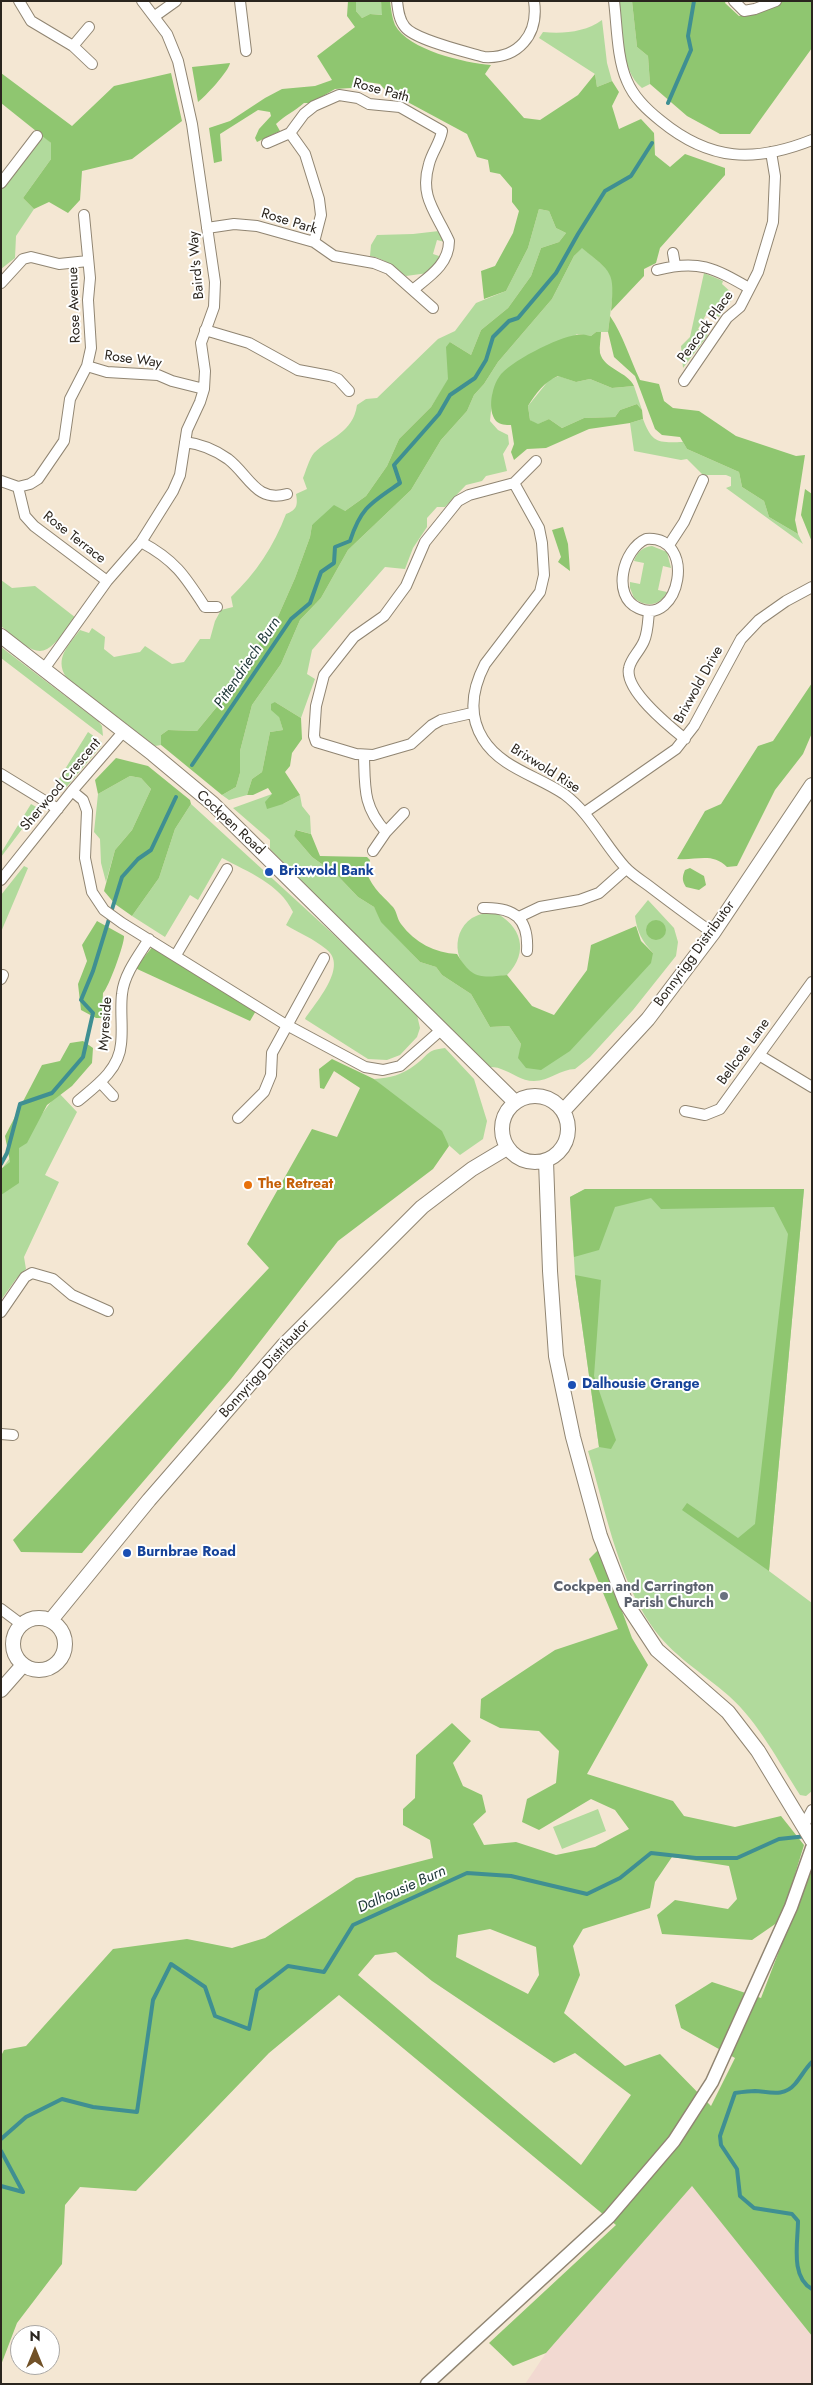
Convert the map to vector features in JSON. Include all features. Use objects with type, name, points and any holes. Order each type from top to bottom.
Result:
[{"type":"main road","name":"Cockpen Road","points":[[1,636],[124,731],[213,804],[515,1102]]},
{"type":"main road","name":"Bonnyrigg Distributor","points":[[563,1111],[648,1019],[713,933],[812,785]]},
{"type":"main road","points":[[541,1096],[557,1104],[563,1111],[568,1130],[567,1140],[562,1149],[546,1161],[524,1161],[507,1148],[503,1139],[502,1121],[508,1109],[515,1102],[523,1098],[541,1096]]},
{"type":"main road","name":"Bonnyrigg Distributor","points":[[52,1620],[149,1500],[283,1346],[422,1207],[472,1169],[507,1148]]},
{"type":"main road","points":[[546,1161],[550,1271],[556,1356],[573,1436],[600,1536],[619,1586],[626,1603],[657,1650],[728,1712],[758,1751],[812,1840]]},
{"type":"main road","points":[[43,1617],[52,1620],[62,1630],[65,1639],[65,1649],[62,1658],[56,1665],[45,1670],[36,1670],[23,1665],[15,1656],[12,1648],[15,1632],[21,1624],[31,1618],[43,1617]]},
{"type":"main road","points":[[1,1690],[23,1665]]},
{"type":"street","points":[[18,1],[31,21],[73,46],[92,64]]},
{"type":"street","name":"Baird's Way","points":[[44,670],[107,581],[141,542],[173,492],[180,475],[186,430],[200,402],[204,389],[205,371],[201,348],[205,330],[214,307],[214,270],[192,124],[178,60],[167,34],[142,1]]},
{"type":"street","points":[[155,16],[176,1]]},
{"type":"street","points":[[240,1],[246,51]]},
{"type":"street","points":[[397,1],[400,19],[406,28],[416,36],[484,57],[494,58],[516,51],[524,42],[534,22],[534,1]]},
{"type":"street","points":[[614,1],[626,80],[637,98],[648,110],[690,142],[725,154],[771,152],[792,148],[812,140]]},
{"type":"street","points":[[734,1],[744,11],[776,1]]},
{"type":"street","points":[[73,46],[89,27]]},
{"type":"street","name":"Rose Path","points":[[290,133],[304,114],[314,106],[339,95],[358,98],[369,104],[400,108],[442,131],[441,140],[430,161],[425,184],[427,196],[446,234],[449,248],[447,257],[441,265],[414,289]]},
{"type":"street","points":[[267,143],[290,133],[305,154],[319,199],[321,215],[314,242]]},
{"type":"street","points":[[1,183],[37,136]]},
{"type":"street","name":"Peacock Place","points":[[684,381],[727,318],[740,307],[758,272],[773,222],[775,176],[771,152]]},
{"type":"street","name":"Rose Avenue","points":[[18,486],[30,484],[38,478],[64,441],[70,399],[87,366],[92,337],[88,300],[90,278],[84,215]]},
{"type":"street","name":"Rose Park","points":[[207,228],[234,224],[257,226],[314,242],[334,256],[374,263],[389,269],[414,289],[432,308]]},
{"type":"street","points":[[673,253],[675,265]]},
{"type":"street","points":[[1,283],[23,259],[31,257],[59,264],[88,260]]},
{"type":"street","name":"Peacock Place","points":[[657,270],[675,265],[690,264],[711,268],[749,288]]},
{"type":"street","points":[[205,330],[249,343],[298,370],[338,379],[349,391]]},
{"type":"street","name":"Rose Way","points":[[87,366],[108,372],[158,375],[172,382],[204,389]]},
{"type":"street","points":[[185,442],[215,450],[229,460],[265,495],[275,497],[287,494]]},
{"type":"street","points":[[514,484],[539,528],[544,574],[540,592],[478,676],[473,697],[472,713],[441,720],[405,747],[364,756],[316,742],[314,736],[316,706],[324,675],[354,637],[384,616],[406,586],[425,542],[458,501],[469,495],[514,484],[536,461]]},
{"type":"street","points":[[668,545],[684,522],[703,480]]},
{"type":"street","points":[[1,481],[18,486]]},
{"type":"street","name":"Rose Terrace","points":[[18,486],[25,516],[34,526],[107,581]]},
{"type":"street","points":[[646,540],[660,540],[668,545],[675,553],[677,562],[674,594],[663,607],[649,611],[635,607],[625,596],[623,581],[627,559],[634,546],[646,540]]},
{"type":"street","points":[[141,542],[164,554],[188,580],[205,607],[216,607]]},
{"type":"street","name":"Brixwold Drive","points":[[584,813],[676,749],[685,738],[719,681],[741,639],[759,620],[786,601],[812,587]]},
{"type":"street","points":[[649,611],[644,642],[628,670],[630,682],[664,722],[685,738]]},
{"type":"street","name":"Brixwold Rise","points":[[472,713],[483,739],[497,755],[526,775],[564,794],[584,813],[626,868],[713,933]]},
{"type":"street","name":"Sherwood Crescent","points":[[1,880],[72,791],[124,731]]},
{"type":"street","points":[[364,756],[365,792],[368,806],[374,819],[386,832]]},
{"type":"street","points":[[1,774],[58,809]]},
{"type":"street","points":[[72,791],[83,800],[87,811],[85,834],[86,871],[92,892],[104,910],[122,923],[287,1026],[365,1067],[383,1070],[400,1066],[441,1030]]},
{"type":"street","points":[[373,851],[386,832],[404,813]]},
{"type":"street","points":[[519,917],[540,907],[580,900],[599,893],[626,868]]},
{"type":"street","points":[[176,955],[227,869]]},
{"type":"street","points":[[483,908],[501,907],[512,911],[519,917],[528,940],[527,951]]},
{"type":"street","name":"Myreside","points":[[78,1101],[111,1071],[119,1056],[122,993],[132,966],[149,939]]},
{"type":"street","points":[[238,1118],[264,1092],[271,1075],[272,1053],[324,958]]},
{"type":"street","name":"Bellcote Lane","points":[[685,1111],[705,1115],[720,1109],[812,982]]},
{"type":"street","points":[[760,1054],[812,1087]]},
{"type":"street","points":[[100,1082],[113,1096]]},
{"type":"street","points":[[1,1312],[25,1277],[32,1273],[53,1279],[72,1295],[108,1311]]},
{"type":"street","points":[[1,1434],[13,1435]]},
{"type":"street","points":[[1,1609],[21,1624]]},
{"type":"street","points":[[804,1825],[812,1810]]},
{"type":"street","points":[[427,2384],[609,2217],[674,2141],[712,2082],[791,1907],[812,1848]]},
{"type":"shaded area","points":[[692,2185],[812,2336],[812,2384],[525,2384],[546,2353]]},
{"type":"green space","points":[[348,1],[356,1],[356,11],[362,18],[370,14],[382,15],[381,1],[390,1],[395,25],[412,42],[438,54],[491,65],[485,74],[524,118],[540,120],[578,95],[595,74],[597,87],[612,81],[619,92],[612,106],[619,129],[641,119],[654,133],[655,155],[670,167],[685,154],[725,168],[725,175],[660,248],[656,263],[644,269],[644,276],[611,311],[611,280],[605,268],[582,248],[574,256],[552,299],[498,362],[484,384],[474,395],[467,411],[441,440],[411,490],[348,550],[321,598],[300,620],[281,664],[252,705],[240,751],[240,773],[236,787],[222,795],[161,745],[161,735],[168,730],[197,731],[229,692],[239,688],[255,648],[276,621],[295,578],[310,537],[312,525],[334,505],[345,511],[366,496],[387,466],[399,439],[431,407],[448,379],[446,347],[450,342],[471,355],[481,330],[508,308],[531,276],[541,248],[559,242],[566,233],[556,228],[549,211],[539,209],[528,248],[506,291],[484,299],[481,271],[495,266],[513,233],[519,211],[512,202],[512,188],[500,174],[490,172],[488,160],[477,157],[467,134],[402,99],[392,98],[380,84],[367,82],[351,88],[335,89],[311,103],[304,103],[276,124],[280,131],[257,142],[255,138],[259,129],[271,116],[270,112],[258,110],[220,134],[222,161],[214,163],[209,128],[230,121],[282,89],[315,86],[332,80],[317,56],[355,27],[347,16]]},
{"type":"green space","points":[[356,1],[381,1],[383,15],[370,14],[362,18],[356,11]]},
{"type":"green space","points":[[619,1],[632,1],[637,47],[648,56],[650,84],[642,88],[635,80],[626,60],[623,48]]},
{"type":"green space","points":[[632,1],[726,1],[725,3],[739,16],[783,1],[812,1],[812,48],[750,134],[720,134],[687,116],[650,84],[648,56],[637,47]]},
{"type":"green space","points":[[602,20],[607,63],[612,81],[597,87],[595,74],[539,38],[543,32],[558,33],[582,30]]},
{"type":"green space","points":[[230,63],[221,78],[198,102],[192,67]]},
{"type":"green space","points":[[1,73],[72,126],[114,86],[171,73],[182,121],[132,159],[82,171],[80,200],[68,213],[49,202],[34,209],[23,198],[51,159],[51,143],[1,103]]},
{"type":"green space","points":[[42,134],[51,143],[51,159],[23,198],[34,209],[16,236],[15,258],[1,269],[1,190]]},
{"type":"green space","points":[[539,209],[549,211],[556,228],[566,233],[559,242],[541,248],[531,276],[508,308],[481,330],[471,355],[450,342],[449,379],[431,407],[399,439],[387,466],[366,496],[345,511],[312,525],[310,537],[295,578],[276,621],[255,648],[239,688],[229,692],[197,731],[168,730],[161,735],[161,745],[155,746],[66,677],[62,658],[64,652],[80,630],[89,633],[92,628],[105,637],[104,649],[114,657],[140,652],[145,646],[172,664],[184,662],[200,639],[210,639],[215,621],[221,610],[233,607],[231,597],[256,569],[270,548],[286,514],[296,507],[296,494],[307,489],[303,478],[314,453],[346,428],[355,414],[357,405],[366,399],[377,398],[438,339],[455,331],[476,303],[506,291],[528,248]]},
{"type":"green space","points":[[439,231],[445,242],[437,240],[433,254],[442,257],[428,273],[406,276],[385,261],[370,256],[371,245],[377,235]]},
{"type":"green space","points":[[582,247],[609,271],[614,284],[608,332],[596,332],[591,336],[577,334],[493,391],[490,421],[498,430],[508,435],[509,444],[503,454],[507,471],[486,476],[482,481],[466,485],[445,507],[437,507],[427,518],[427,527],[413,548],[405,569],[385,567],[312,650],[307,674],[315,679],[301,718],[275,702],[283,730],[270,732],[262,772],[252,779],[247,795],[229,800],[222,795],[236,787],[240,773],[240,751],[252,705],[281,664],[300,620],[321,598],[348,550],[411,490],[441,440],[467,411],[474,395],[484,384],[498,362],[552,299],[574,256]]},
{"type":"green space","points":[[704,273],[723,281],[722,284],[733,294],[733,298],[719,317],[708,311],[698,329],[708,335],[683,368],[681,346],[690,337]]},
{"type":"green space","points":[[610,316],[623,339],[640,380],[659,384],[664,401],[673,408],[699,411],[736,436],[796,456],[805,455],[795,520],[798,534],[769,517],[764,501],[742,487],[739,472],[687,449],[680,437],[662,435],[655,429],[635,376],[614,357],[608,332]]},
{"type":"green space","points":[[596,332],[601,332],[600,353],[602,358],[611,367],[627,377],[634,386],[612,388],[590,379],[576,382],[558,376],[544,385],[531,401],[528,406],[530,420],[538,424],[549,419],[562,428],[584,418],[615,417],[620,410],[637,404],[642,410],[643,419],[630,423],[589,429],[546,448],[527,449],[514,460],[511,452],[514,444],[511,425],[496,421],[492,411],[494,387],[499,377],[512,364],[547,345],[568,337],[591,336]]},
{"type":"green space","points":[[559,376],[576,382],[590,379],[612,388],[634,386],[642,410],[637,404],[620,410],[615,417],[584,418],[562,428],[549,419],[537,425],[530,420],[528,406],[549,380]]},
{"type":"green space","points":[[643,419],[650,433],[657,440],[683,442],[687,449],[739,472],[742,487],[764,501],[769,517],[798,534],[803,544],[726,488],[731,486],[731,477],[726,475],[703,475],[687,459],[681,460],[634,451],[630,423]]},
{"type":"green space","points":[[805,489],[812,494],[812,542],[801,515]]},
{"type":"green space","points":[[563,527],[568,544],[570,571],[558,562],[561,557],[552,530]]},
{"type":"green space","points":[[652,546],[667,552],[671,568],[663,566],[658,590],[667,592],[664,597],[657,603],[648,604],[634,598],[630,582],[640,584],[644,563],[634,561],[641,551]]},
{"type":"green space","points":[[1,580],[12,588],[35,586],[76,618],[56,642],[42,651],[34,650],[1,626]]},
{"type":"green space","points":[[1,647],[98,721],[102,726],[103,736],[1,658]]},
{"type":"green space","points":[[812,683],[812,733],[803,754],[775,790],[737,866],[727,867],[721,862],[710,858],[677,859],[705,811],[721,804],[758,746],[773,741]]},
{"type":"green space","points":[[275,702],[301,718],[302,739],[292,753],[290,766],[285,772],[300,795],[283,804],[267,809],[265,802],[272,794],[268,788],[253,795],[247,795],[252,779],[262,772],[270,732],[283,730],[279,717],[271,710],[271,704]]},
{"type":"green space","points":[[88,732],[102,742],[101,746],[64,790],[49,795]]},
{"type":"green space","points":[[116,758],[148,766],[190,800],[191,804],[175,829],[159,878],[132,916],[115,904],[104,891],[115,850],[132,830],[151,789],[141,778],[130,776],[98,794],[95,780]]},
{"type":"green space","points":[[130,776],[141,778],[151,789],[132,830],[115,850],[106,882],[101,863],[100,839],[94,832],[98,794]]},
{"type":"green space","points":[[272,794],[283,804],[300,795],[302,806],[310,816],[311,834],[297,830],[294,836],[312,857],[337,875],[358,897],[374,907],[382,922],[420,962],[436,967],[442,975],[471,994],[490,1027],[509,1026],[521,1044],[519,1058],[653,953],[641,936],[635,916],[648,900],[674,928],[678,942],[676,956],[633,1010],[590,1057],[575,1069],[545,1079],[529,1081],[499,1068],[486,1067],[270,849],[270,840],[233,808]]},
{"type":"green space","points":[[31,804],[38,808],[1,857],[1,853]]},
{"type":"green space","points":[[191,804],[333,934],[417,1015],[420,1028],[417,1037],[400,1055],[387,1060],[368,1059],[305,1019],[328,984],[334,965],[332,956],[321,945],[286,925],[293,912],[287,902],[272,886],[242,868],[222,858],[198,900],[190,895],[165,937],[132,916],[159,878],[175,829]]},
{"type":"green space","points":[[296,830],[311,834],[320,856],[367,857],[370,860],[367,874],[370,880],[378,892],[393,907],[400,922],[413,937],[433,949],[457,954],[467,968],[478,975],[507,975],[532,1006],[554,1015],[587,970],[591,945],[636,926],[641,941],[653,953],[651,963],[570,1051],[541,1070],[526,1068],[518,1058],[521,1044],[509,1026],[490,1027],[471,994],[442,975],[436,967],[420,962],[381,922],[374,907],[358,897],[337,875],[312,857],[294,836]]},
{"type":"green space","points":[[24,866],[28,868],[1,932],[1,895]]},
{"type":"green space","points":[[690,868],[704,876],[706,885],[699,890],[686,887],[684,883],[685,870]]},
{"type":"green space","points":[[494,912],[511,924],[519,940],[520,948],[514,966],[507,975],[484,978],[474,975],[461,961],[458,943],[464,925],[472,918]]},
{"type":"green space","points":[[656,920],[663,923],[666,930],[663,937],[656,940],[649,937],[646,930],[649,923]]},
{"type":"green space","points":[[97,921],[124,936],[116,966],[103,993],[102,1018],[96,1018],[81,1010],[78,984],[87,961],[82,945]]},
{"type":"green space","points":[[154,945],[257,1009],[250,1021],[135,968]]},
{"type":"green space","points":[[83,1041],[93,1048],[92,1063],[72,1086],[47,1105],[27,1143],[19,1148],[19,1183],[1,1195],[1,1169],[10,1162],[5,1136],[42,1065],[60,1061],[70,1043]]},
{"type":"green space","points":[[445,1048],[474,1079],[487,1121],[483,1139],[460,1155],[374,1079],[401,1074],[431,1052]]},
{"type":"green space","points":[[332,1059],[374,1079],[442,1131],[449,1146],[433,1169],[338,1241],[231,1379],[82,1553],[21,1552],[13,1540],[269,1268],[247,1244],[312,1129],[337,1137],[360,1088],[334,1071],[324,1089],[320,1088],[319,1069]]},
{"type":"green space","points":[[58,1092],[77,1112],[45,1175],[59,1182],[24,1257],[26,1269],[16,1279],[1,1300],[1,1170]]},
{"type":"green space","points":[[585,1189],[804,1189],[769,1571],[812,1603],[812,1791],[806,1796],[800,1795],[768,1743],[740,1707],[678,1655],[659,1636],[639,1606],[629,1585],[613,1541],[588,1451],[599,1447],[575,1275],[570,1197]]},
{"type":"green space","points":[[585,1189],[804,1189],[769,1571],[682,1510],[687,1503],[738,1538],[755,1524],[788,1234],[774,1207],[661,1209],[651,1198],[615,1207],[599,1250],[574,1257],[570,1197]]},
{"type":"green space","points":[[575,1275],[601,1280],[594,1376],[616,1440],[611,1449],[599,1447]]},
{"type":"green space","points":[[599,1549],[632,1638],[648,1665],[587,1774],[673,1801],[684,1816],[735,1827],[781,1816],[804,1845],[781,1920],[752,1940],[662,1934],[657,1915],[675,1900],[728,1909],[737,1899],[729,1866],[672,1857],[655,1882],[650,1908],[583,1929],[573,1946],[580,1975],[564,2013],[625,2066],[660,2054],[711,2106],[735,2058],[681,2028],[675,2005],[712,1982],[761,1998],[809,1873],[812,1873],[812,2336],[692,2186],[546,2353],[513,2366],[489,2343],[616,2225],[339,1995],[269,2053],[136,2191],[80,2187],[65,2205],[62,2264],[16,2325],[10,2325],[10,2341],[1,2365],[1,2056],[4,2050],[26,2046],[113,1949],[187,1939],[232,1948],[265,1938],[356,1878],[433,1858],[430,1840],[403,1825],[403,1809],[415,1798],[416,1755],[452,1723],[471,1741],[453,1763],[463,1786],[482,1795],[486,1812],[473,1824],[484,1845],[516,1842],[556,1855],[595,1847],[629,1829],[615,1810],[591,1799],[539,1830],[522,1822],[527,1799],[556,1783],[559,1751],[539,1731],[500,1728],[480,1718],[481,1699],[555,1650],[618,1629],[589,1559]],"holes":[[[490,1929],[536,1947],[539,1975],[528,1994],[456,1957],[458,1935]],[[396,1952],[432,1981],[554,2063],[575,2053],[631,2095],[581,2165],[358,1975],[375,1955]]]},
{"type":"green space","points":[[598,1809],[606,1831],[562,1849],[553,1827]]},
{"type":"waterway","name":"Pittendriech Burn","points":[[668,103],[691,50],[688,36],[694,1]]},
{"type":"waterway","name":"Pittendriech Burn","points":[[192,765],[291,619],[310,603],[321,572],[334,563],[335,547],[350,541],[358,520],[368,507],[400,483],[394,465],[439,414],[450,395],[475,378],[486,360],[493,337],[509,321],[518,318],[556,273],[605,191],[631,176],[652,143]]},
{"type":"waterway","name":"Pittendriech Burn","points":[[1,1164],[7,1153],[20,1104],[52,1093],[83,1057],[93,1013],[81,1000],[93,971],[122,877],[138,859],[151,850],[176,797]]},
{"type":"waterway","name":"Dalhousie Burn","points":[[1,2139],[26,2117],[62,2099],[93,2107],[137,2112],[153,2000],[171,1964],[205,1987],[215,2016],[249,2029],[257,1990],[288,1966],[324,1972],[353,1925],[467,1873],[511,1876],[587,1894],[620,1878],[651,1853],[696,1858],[737,1858],[779,1839],[807,1836]]},
{"type":"waterway","points":[[812,2062],[795,2084],[786,2091],[776,2093],[755,2091],[735,2093],[720,2136],[721,2145],[737,2169],[740,2196],[754,2208],[792,2214],[798,2221],[798,2268],[805,2283],[812,2289]]},
{"type":"waterway","name":"Dalhousie Burn","points":[[1,2151],[23,2192],[1,2186]]},
{"type":"place","name":"Brixwold Bank","points":[[269,872]]},
{"type":"place","name":"The Retreat","points":[[248,1185]]},
{"type":"place","name":"Dalhousie Grange","points":[[572,1385]]},
{"type":"place","name":"Burnbrae Road","points":[[127,1553]]},
{"type":"place","name":"Cockpen and Carrington Parish Church","points":[[724,1596]]}]
